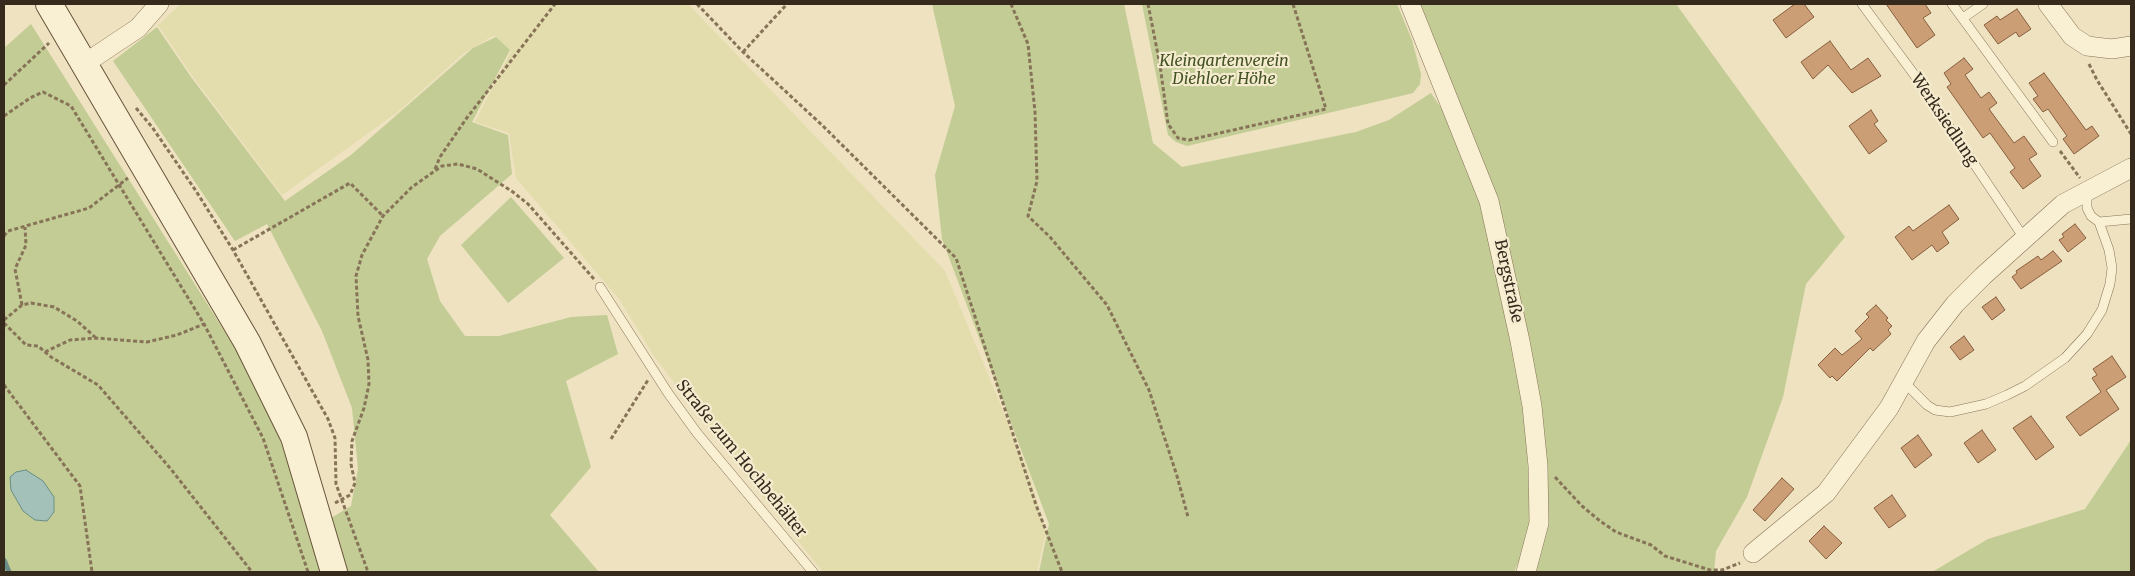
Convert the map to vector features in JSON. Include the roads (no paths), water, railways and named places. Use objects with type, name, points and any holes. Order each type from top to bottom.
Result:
[{"type":"main road","points":[[49,4],[247,342],[294,437],[334,572]]},
{"type":"street","points":[[84,64],[138,28],[159,4]]},
{"type":"street","name":"Bergstraße","points":[[1410,4],[1464,144],[1479,175],[1497,228],[1532,406],[1537,455],[1538,523],[1526,572]]},
{"type":"street","points":[[2048,4],[2079,41],[2095,48],[2112,49],[2131,46]]},
{"type":"street","points":[[1753,553],[1826,493],[1889,408],[1926,341],[1940,322],[1982,276],[2063,204],[2131,168]]},
{"type":"lane","name":"Werksiedlung","points":[[1862,4],[1913,73],[2024,238]]},
{"type":"lane","points":[[1952,4],[2053,142]]},
{"type":"lane","points":[[1963,18],[1982,4]]},
{"type":"lane","points":[[1904,382],[1927,405],[1943,412],[1986,404],[2025,386],[2065,358],[2088,334],[2102,310],[2110,284],[2111,259],[2099,222],[2091,216],[2088,208],[2088,190]]},
{"type":"lane","points":[[2099,222],[2131,219]]},
{"type":"lane","name":"Straße zum Hochbehälter","points":[[600,287],[655,373],[697,433],[808,571]]},
{"type":"water","points":[[26,470],[43,481],[54,497],[54,512],[47,521],[35,520],[23,511],[11,490],[10,477],[16,472]]},
{"type":"waterway","points":[[4,560],[9,572]]},
{"type":"park label","name":"Kleingartenverein Diehloer Höhe","points":[[1224,70]]}]
